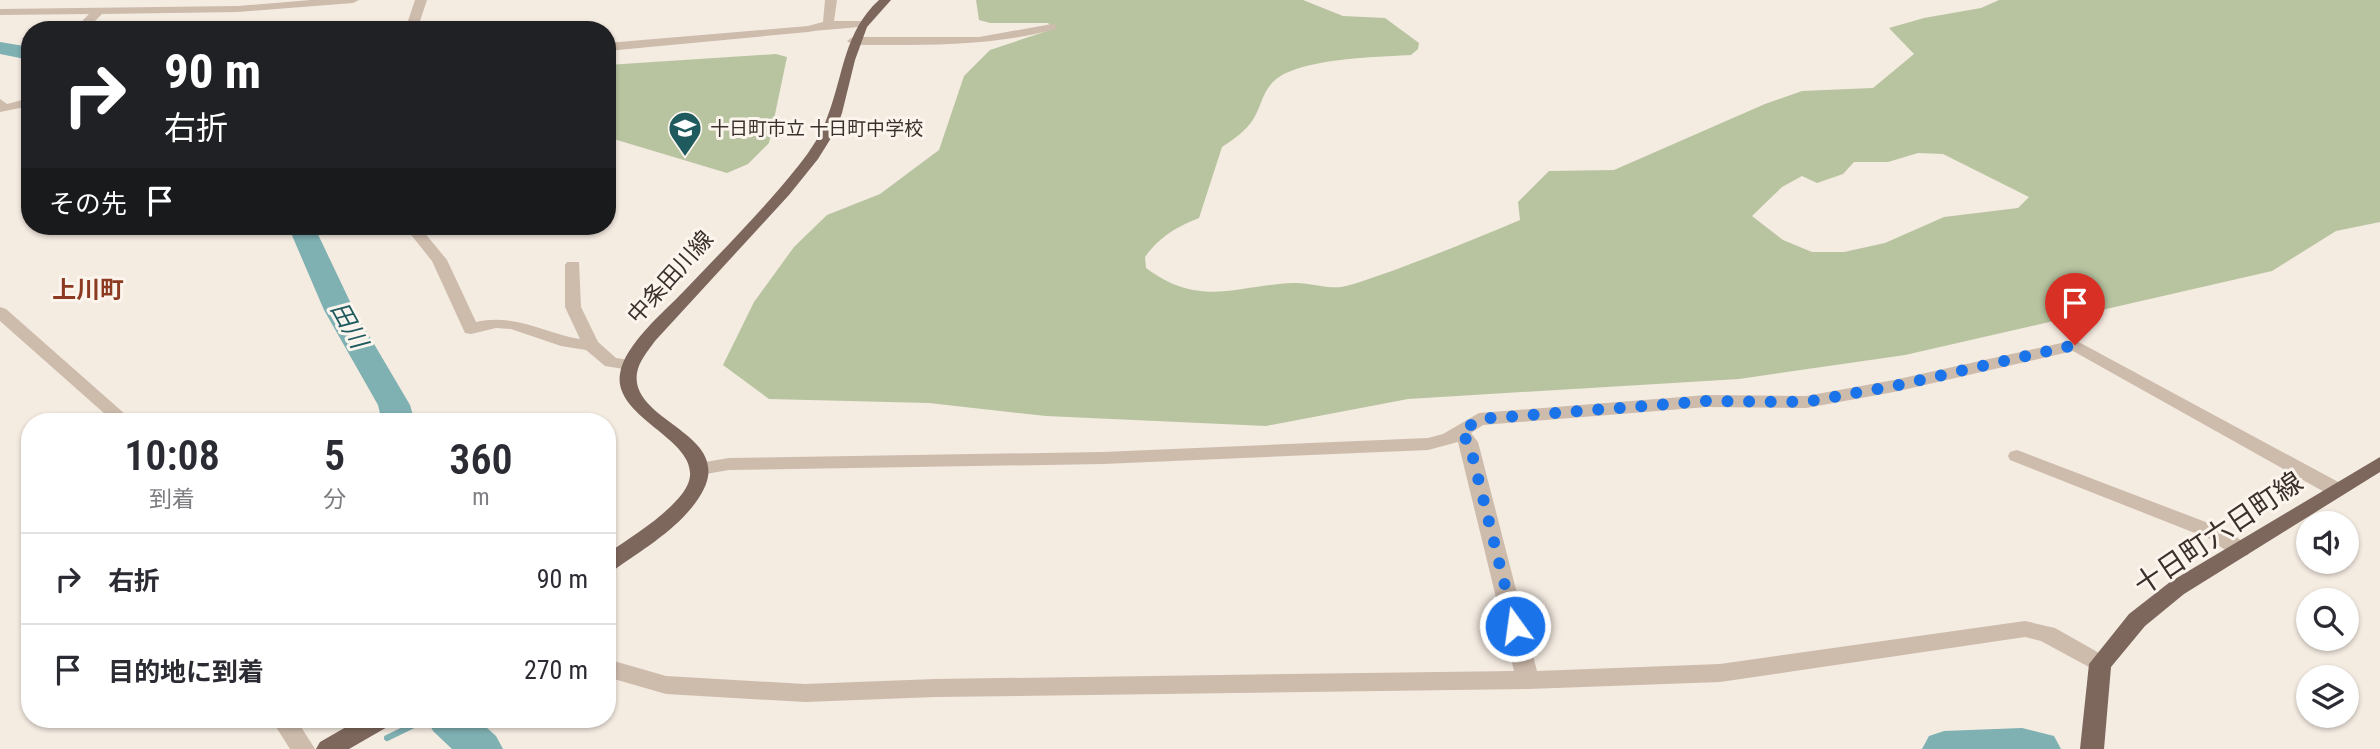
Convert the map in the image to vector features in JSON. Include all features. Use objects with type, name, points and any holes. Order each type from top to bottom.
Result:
[{"type":"main road","name":"中条田川線","points":[[631,365],[649,337],[792,183],[820,146],[841,98],[853,41],[862,24],[885,0]]},
{"type":"main road","points":[[616,558],[674,513],[694,493],[700,470],[692,450],[636,400],[628,380],[631,365]]},
{"type":"main road","name":"十日町六日町線","points":[[2100,664],[2137,620],[2177,588],[2380,463]]},
{"type":"main road","points":[[2092,749],[2100,664]]},
{"type":"main road","points":[[328,749],[365,728]]},
{"type":"street","points":[[0,12],[238,9],[353,0]]},
{"type":"street","points":[[414,21],[421,0]]},
{"type":"street","points":[[828,24],[831,0]]},
{"type":"street","points":[[89,21],[99,11]]},
{"type":"street","points":[[616,46],[808,29],[828,24],[862,24]]},
{"type":"street","points":[[853,41],[991,40],[1014,38],[1052,27]]},
{"type":"street","points":[[0,103],[4,109],[21,104]]},
{"type":"street","points":[[418,235],[439,260],[471,328],[496,323],[522,327],[575,345],[591,345]]},
{"type":"street","points":[[573,265],[573,307],[591,345],[611,362],[631,365]]},
{"type":"street","points":[[0,312],[115,413]]},
{"type":"street","points":[[700,470],[740,464],[1103,458],[1428,444],[1460,433],[1479,419],[1707,401],[1806,402],[1894,386],[2075,345],[2335,489]]},
{"type":"street","points":[[1460,433],[1469,442],[1528,680]]},
{"type":"street","points":[[2017,456],[2217,534],[2241,550]]},
{"type":"street","points":[[616,671],[666,685],[805,693],[935,688],[1528,680],[1720,673],[2025,629],[2048,634],[2100,664]]},
{"type":"street","points":[[289,728],[303,749]]},
{"type":"green space","points":[[976,0],[1303,0],[1343,16],[1385,18],[1419,43],[1418,49],[1411,55],[1319,63],[1286,73],[1270,85],[1251,123],[1222,147],[1199,218],[1169,233],[1145,257],[1146,268],[1165,280],[1183,288],[1201,291],[1218,292],[1293,283],[1341,287],[1392,271],[1520,220],[1518,202],[1549,171],[1614,170],[1765,104],[1802,91],[1873,88],[1914,54],[1889,28],[1924,18],[1981,8],[1999,0],[2380,0],[2380,222],[2336,231],[2272,271],[1905,355],[1739,379],[1408,399],[1266,426],[1046,416],[929,403],[769,399],[723,365],[754,302],[794,247],[827,215],[880,194],[939,150],[964,76],[990,50],[1053,29],[1048,23],[990,23],[979,20]],"holes":[[[1918,153],[1943,154],[2029,197],[2018,208],[1944,217],[1885,243],[1844,252],[1812,252],[1783,240],[1752,216],[1782,187],[1802,176],[1817,183],[1843,174],[1854,162],[1888,162]]]},
{"type":"green space","points":[[776,54],[787,57],[769,143],[748,164],[727,173],[616,140],[616,64]]},
{"type":"waterway","name":"田川","points":[[0,48],[21,52]]},
{"type":"waterway","name":"田川","points":[[305,235],[339,310],[396,413]]},
{"type":"waterway","points":[[387,738],[408,728]]},
{"type":"waterway","name":"田川","points":[[458,728],[481,749]]},
{"type":"waterway","name":"田川","points":[[1944,749],[2022,746],[2039,749]]},
{"type":"place","name":"十日町市立 十日町中学校","points":[[685,158]]},
{"type":"district","name":"上川町","points":[[88,290]]},
{"type":"route","points":[[1515,626],[1469,442],[1460,433],[1479,419],[1707,401],[1806,402],[1894,386],[2075,345]]}]
